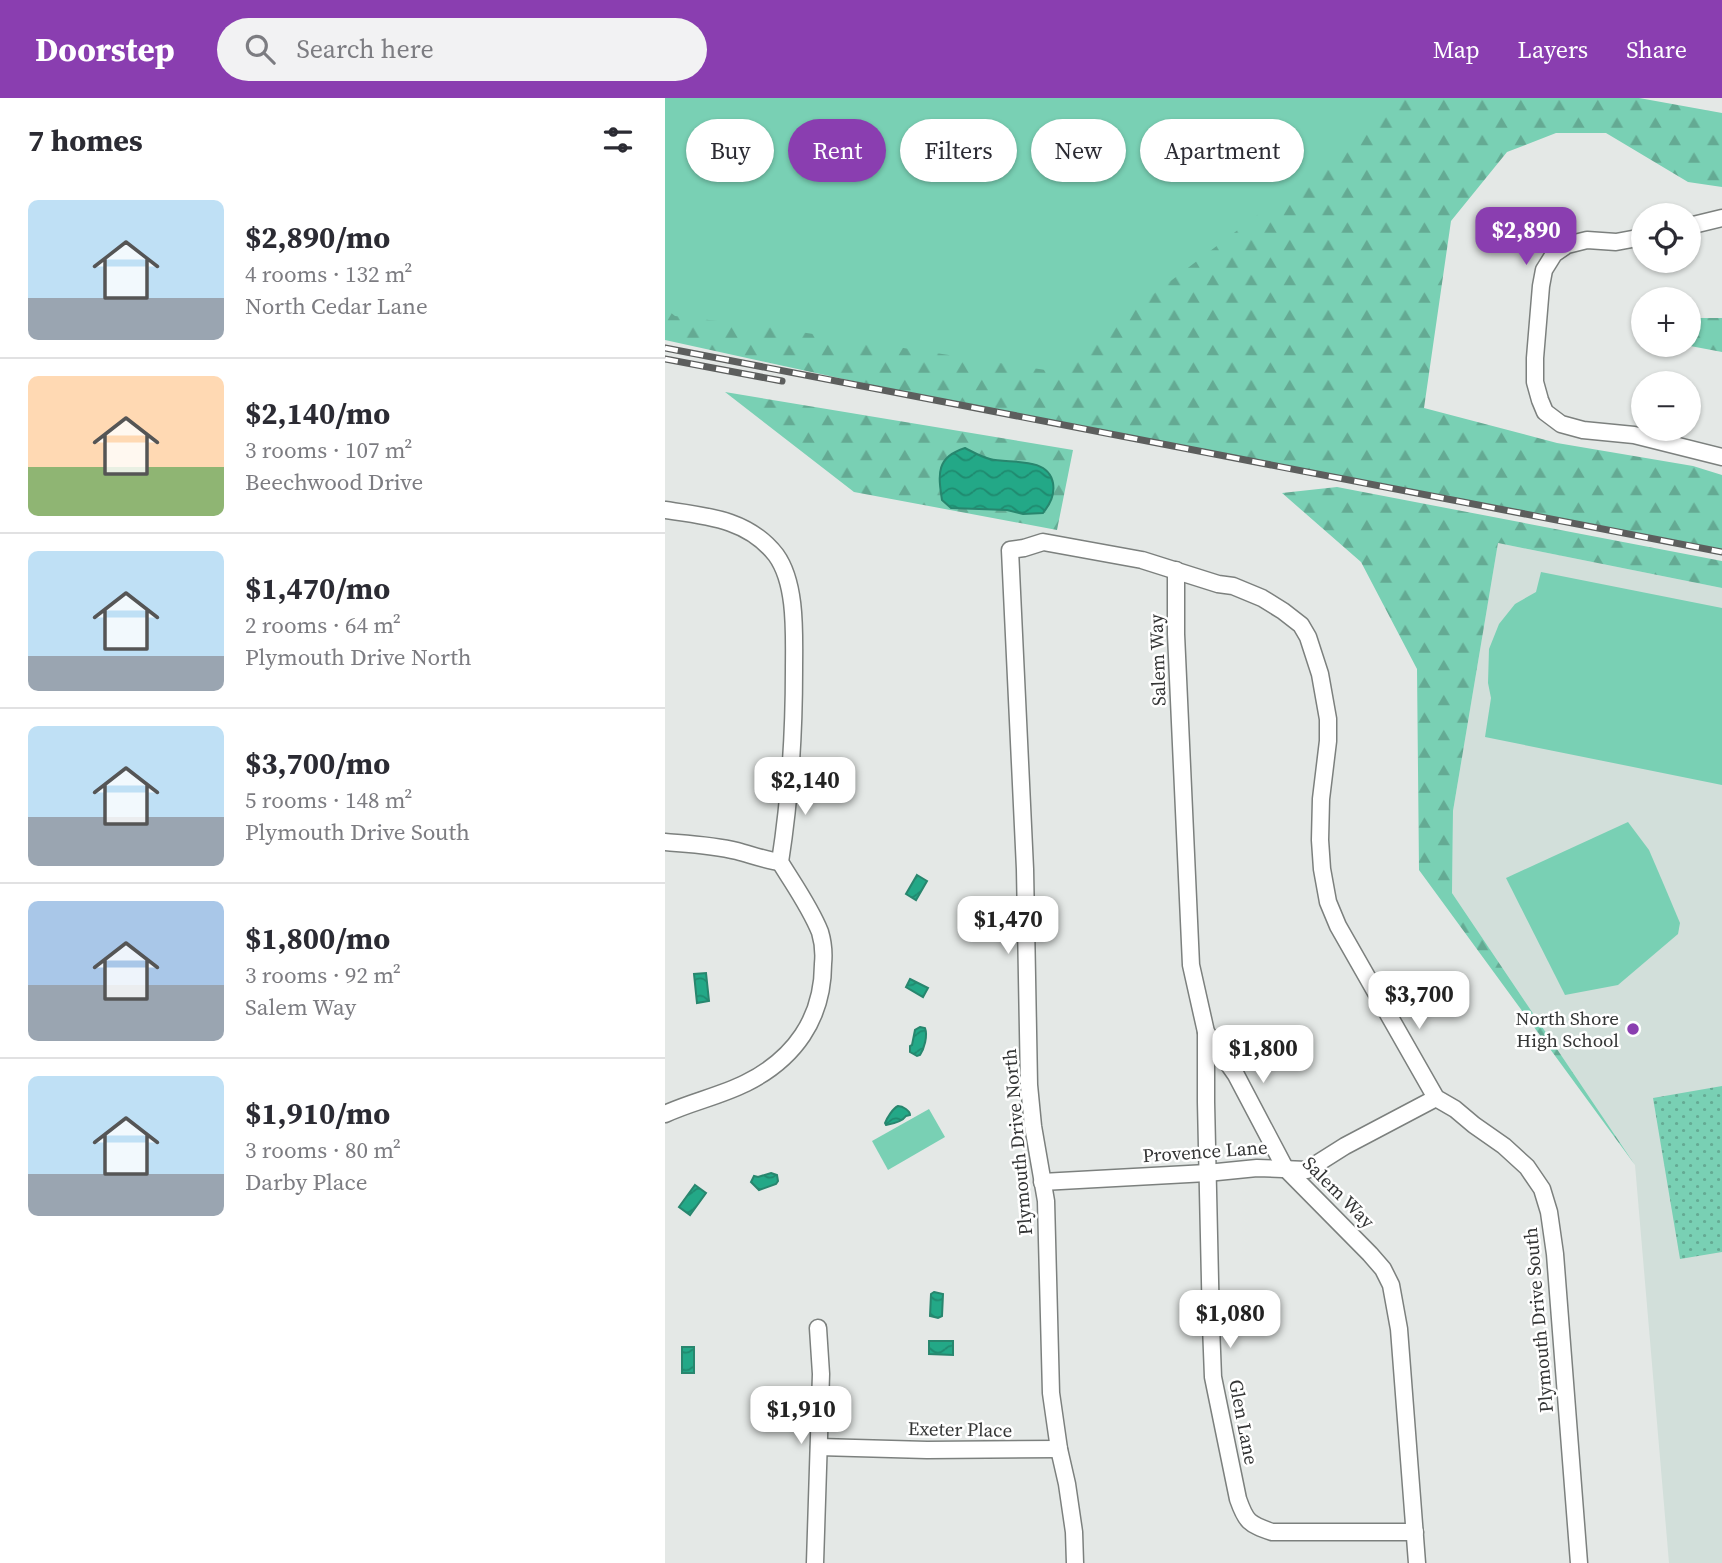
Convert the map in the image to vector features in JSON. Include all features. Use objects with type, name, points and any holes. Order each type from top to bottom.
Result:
[{"type":"street","points":[[1701,223],[1722,218]]},
{"type":"street","points":[[1631,239],[1616,242],[1587,240],[1567,245],[1554,254],[1544,271],[1535,382],[1545,412],[1561,424],[1583,430],[1634,435],[1722,457]]},
{"type":"street","points":[[665,510],[714,518],[743,527],[764,542],[785,570],[794,629],[794,720],[786,825],[780,862],[810,909],[821,935],[824,952],[823,979],[815,1014],[806,1032],[795,1045],[771,1069],[745,1084],[665,1114]]},
{"type":"street","name":"Plymouth Drive North","points":[[1075,1563],[1073,1520],[1051,1393],[1046,1201],[1029,1085],[1025,869],[1010,550],[1043,542],[1142,560],[1176,570]]},
{"type":"street","name":"Salem Way","points":[[1176,570],[1176,634],[1191,965],[1206,1032],[1236,1075],[1286,1168],[1370,1254],[1383,1269],[1391,1285],[1399,1329],[1417,1563]]},
{"type":"street","name":"Plymouth Drive South","points":[[1176,570],[1218,584],[1233,586],[1262,598],[1301,625],[1308,637],[1320,674],[1328,719],[1320,841],[1328,902],[1338,926],[1436,1098],[1504,1146],[1527,1167],[1542,1189],[1549,1212],[1557,1280],[1580,1563]]},
{"type":"street","points":[[665,842],[704,845],[780,862]]},
{"type":"street","name":"Glen Lane","points":[[1206,1032],[1213,1377],[1238,1499],[1244,1516],[1254,1526],[1272,1532],[1415,1532]]},
{"type":"street","name":"Provence Lane","points":[[1042,1182],[1257,1168],[1307,1170],[1345,1146],[1436,1098]]},
{"type":"street","points":[[815,1563],[821,1374],[818,1328]]},
{"type":"street","name":"Exeter Place","points":[[819,1447],[1059,1449]]},
{"type":"shaded area","name":"North Shore High School","points":[[1498,543],[1722,588],[1722,1563],[1669,1563],[1635,1165],[1452,893],[1453,811]]},
{"type":"green space","points":[[665,98],[1434,98],[1050,403],[665,332]]},
{"type":"green space","points":[[1398,98],[1639,98],[1722,113],[1722,187],[1688,182],[1606,133],[1556,133],[1507,152],[1451,221],[1424,408],[1557,443],[1693,466],[1722,475],[1722,551],[999,413],[665,340],[665,308],[675,316],[768,327],[1052,371],[1299,182],[1304,182],[1304,177]]},
{"type":"green space","points":[[1701,318],[1722,318],[1722,352],[1701,348]]},
{"type":"green space","points":[[725,392],[1073,450],[1057,530],[854,492]],"holes":[[[965,448],[986,459],[1003,462],[1023,514],[1007,510]]]},
{"type":"green space","points":[[1337,487],[1722,561],[1722,588],[1498,543],[1453,811],[1452,893],[1635,1165],[1419,870],[1417,669],[1361,562],[1282,493]]},
{"type":"green space","points":[[1541,572],[1722,608],[1722,785],[1485,737],[1491,698],[1488,683],[1489,649],[1499,624],[1515,604],[1536,592]]},
{"type":"green space","points":[[1628,822],[1649,850],[1680,923],[1678,934],[1618,985],[1565,995],[1506,878]]},
{"type":"green space","points":[[1722,1086],[1722,1252],[1680,1259],[1653,1098]]},
{"type":"green space","points":[[929,1109],[945,1137],[888,1170],[872,1141]]},
{"type":"water","points":[[965,448],[990,459],[1036,465],[1050,474],[1053,491],[1043,513],[951,508],[942,500],[941,468],[949,456]]},
{"type":"water","points":[[917,875],[927,881],[916,900],[906,894]]},
{"type":"water","points":[[706,973],[709,1001],[697,1003],[694,974]]},
{"type":"water","points":[[910,979],[928,988],[923,997],[906,987]]},
{"type":"water","points":[[925,1028],[926,1038],[920,1055],[917,1056],[910,1052],[910,1046],[915,1030]]},
{"type":"water","points":[[898,1106],[906,1109],[910,1115],[886,1125],[889,1116]]},
{"type":"water","points":[[771,1173],[777,1175],[776,1184],[759,1190],[751,1182],[754,1176]]},
{"type":"water","points":[[695,1185],[706,1193],[690,1215],[679,1207]]},
{"type":"water","points":[[931,1294],[943,1294],[942,1316],[938,1318],[930,1316]]},
{"type":"water","points":[[929,1341],[953,1341],[953,1355],[929,1354]]},
{"type":"water","points":[[682,1347],[694,1347],[694,1373],[682,1373]]},
{"type":"railway","points":[[665,348],[1722,552]]},
{"type":"railway","points":[[665,359],[782,381]]},
{"type":"place","name":"North Shore High School","points":[[1633,1029]]}]
